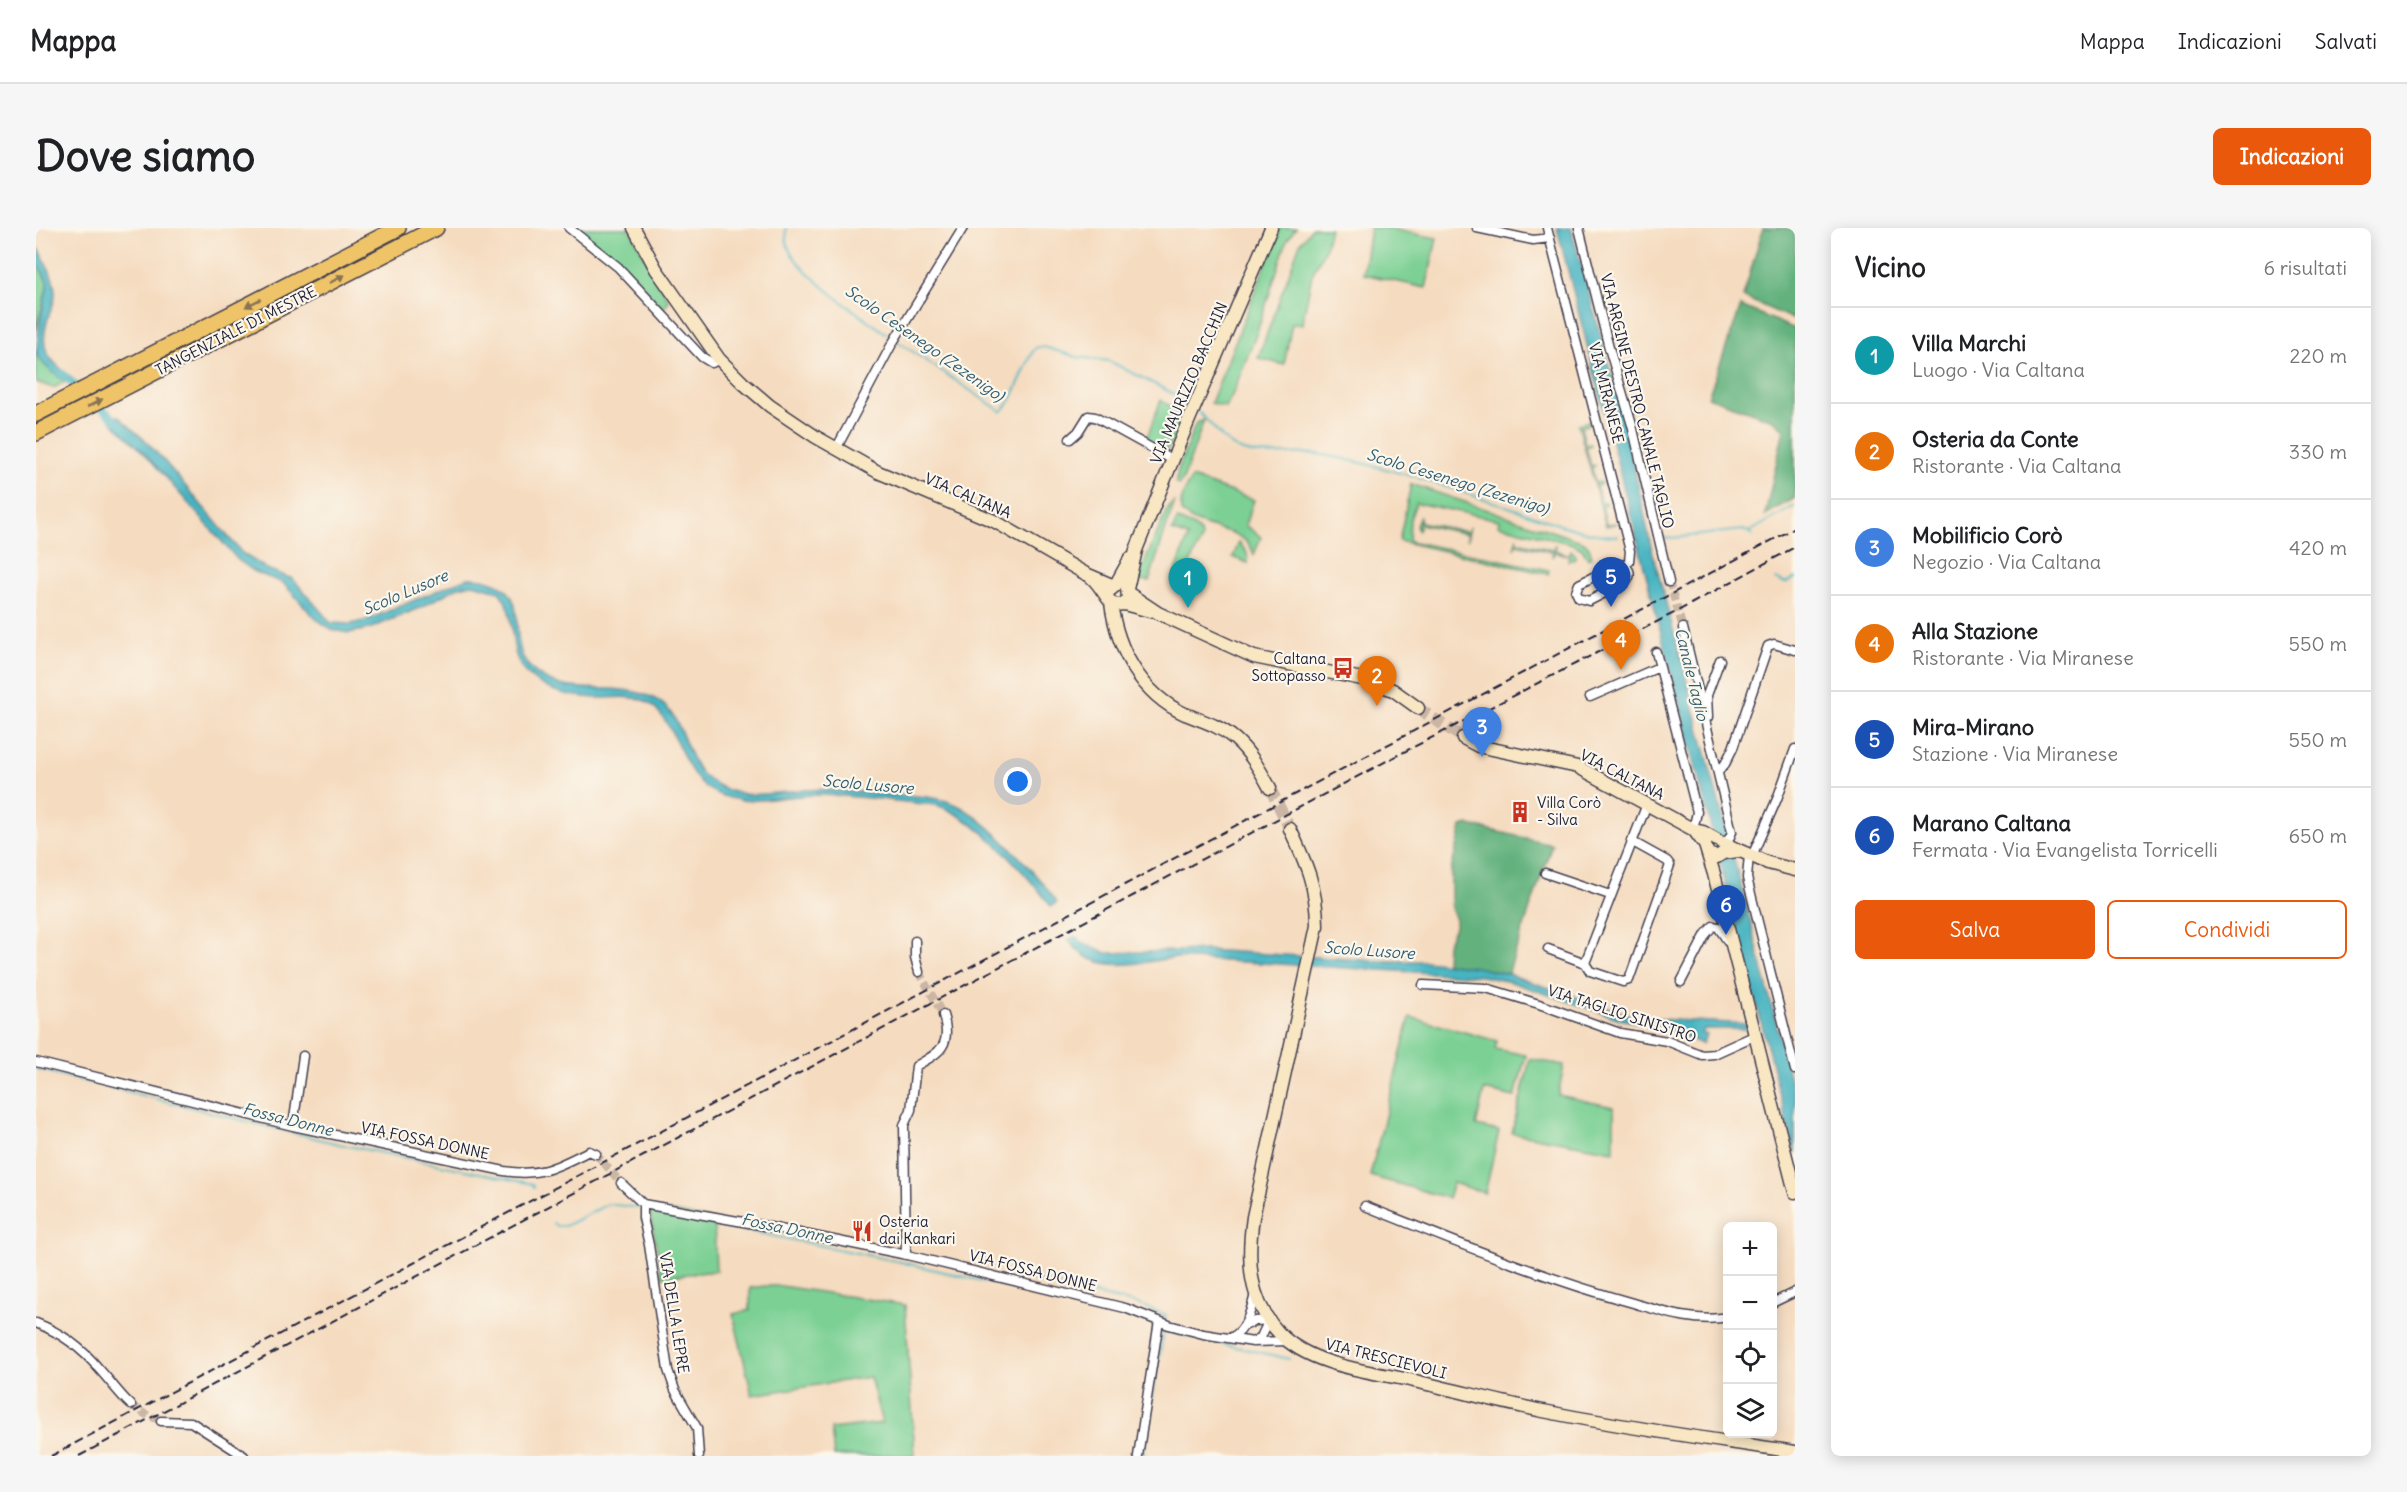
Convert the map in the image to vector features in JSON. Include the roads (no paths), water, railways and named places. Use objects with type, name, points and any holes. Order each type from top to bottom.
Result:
[{"type":"highway","name":"TANGENZIALE DI MESTRE","points":[[43,411],[398,228]]},
{"type":"highway","name":"TANGENZIALE DI MESTRE","points":[[36,433],[436,228]]},
{"type":"main road","name":"VIA CALTANA","points":[[634,228],[656,269],[719,359],[770,406],[836,449],[919,491],[994,521],[1119,595],[1254,657],[1319,669],[1382,685],[1418,708]]},
{"type":"main road","name":"VIA MAURIZIO BACCHIN","points":[[1270,788],[1254,761],[1234,739],[1220,729],[1172,707],[1143,683],[1130,663],[1119,635],[1119,595],[1188,422],[1271,228]]},
{"type":"main road","name":"VIA CALTANA","points":[[1463,738],[1478,746],[1578,767],[1693,829],[1716,850]]},
{"type":"main road","name":"VIA TRESCIEVOLI","points":[[1290,829],[1314,884],[1317,915],[1314,944],[1253,1217],[1249,1259],[1255,1293],[1269,1320],[1288,1341],[1300,1350],[1320,1358],[1513,1405],[1597,1421],[1795,1452]]},
{"type":"main road","points":[[1795,870],[1746,854],[1716,850],[1732,942],[1795,1192]]},
{"type":"street","name":"VIA CALTANA","points":[[569,228],[618,267],[702,357],[712,363],[719,359]]},
{"type":"street","points":[[836,449],[892,344],[963,228]]},
{"type":"street","points":[[1477,228],[1533,240],[1550,238]]},
{"type":"street","name":"VIA MIRANESE","points":[[1547,228],[1630,550],[1629,561],[1626,565]]},
{"type":"street","name":"VIA ARGINE DESTRO CANALE TAGLIO","points":[[1579,228],[1609,348],[1632,425],[1670,582]]},
{"type":"street","points":[[1070,439],[1089,416],[1095,417],[1173,460]]},
{"type":"street","name":"VIA MIRANESE","points":[[1615,565],[1626,565],[1630,576],[1624,584],[1589,601],[1582,601],[1577,595],[1577,586],[1582,582],[1615,565]]},
{"type":"street","points":[[1683,628],[1732,832],[1716,850]]},
{"type":"street","points":[[1718,772],[1725,765],[1733,748],[1768,646],[1774,644],[1795,651]]},
{"type":"street","points":[[1656,651],[1696,812],[1693,829]]},
{"type":"street","points":[[1705,721],[1707,719],[1707,695],[1720,660]]},
{"type":"street","points":[[1590,698],[1659,668]]},
{"type":"street","points":[[1795,748],[1778,799],[1746,854],[1747,878],[1795,1070]]},
{"type":"street","points":[[1586,963],[1647,804]]},
{"type":"street","points":[[1548,949],[1586,963],[1590,971],[1623,982],[1629,980],[1670,865],[1667,861],[1631,841]]},
{"type":"street","points":[[1545,873],[1611,895]]},
{"type":"street","points":[[1681,982],[1706,934],[1713,926],[1718,927],[1727,941],[1732,942]]},
{"type":"street","points":[[915,941],[915,957],[919,972]]},
{"type":"street","name":"VIA TAGLIO SINISTRO","points":[[1423,985],[1486,988],[1620,1033],[1667,1041],[1702,1055],[1714,1054],[1756,1035]]},
{"type":"street","points":[[906,1255],[904,1125],[911,1110],[916,1066],[933,1056],[945,1045],[947,1029],[943,1015]]},
{"type":"street","points":[[293,1126],[303,1056]]},
{"type":"street","name":"VIA FOSSA DONNE","points":[[36,1062],[293,1126],[516,1173],[545,1172],[589,1151],[596,1154]]},
{"type":"street","points":[[621,1183],[643,1206]]},
{"type":"street","name":"VIA FOSSA DONNE","points":[[643,1206],[760,1225],[906,1255],[1125,1308],[1203,1334],[1253,1342],[1288,1341]]},
{"type":"street","name":"VIA DELLA LEPRE","points":[[643,1206],[643,1218],[668,1370],[675,1390],[697,1428],[699,1456]]},
{"type":"street","points":[[1365,1206],[1551,1278],[1596,1293],[1678,1316],[1704,1319],[1723,1317]]},
{"type":"street","points":[[1777,1301],[1795,1292]]},
{"type":"street","points":[[1232,1337],[1238,1334],[1244,1326],[1255,1293]]},
{"type":"street","points":[[1244,1326],[1269,1320]]},
{"type":"street","points":[[1253,1342],[1260,1337],[1269,1320]]},
{"type":"street","points":[[1138,1456],[1159,1321]]},
{"type":"street","points":[[36,1323],[59,1333],[82,1350],[131,1405]]},
{"type":"street","points":[[161,1421],[190,1422],[244,1456]]},
{"type":"water","points":[[1557,228],[1571,228],[1625,424],[1651,546],[1795,1099],[1795,1154],[1736,922]]},
{"type":"water","points":[[36,245],[55,287],[44,336],[45,344],[50,358],[72,378],[65,382],[37,355],[47,281],[36,260]]},
{"type":"water","points":[[118,416],[147,442],[242,553],[267,569],[293,579],[331,623],[351,624],[367,620],[467,578],[490,581],[503,587],[511,596],[515,606],[522,654],[528,665],[541,677],[556,684],[573,687],[642,693],[657,700],[672,714],[701,773],[719,786],[729,791],[750,794],[835,790],[922,796],[949,802],[969,812],[996,835],[1025,864],[1057,903],[1051,906],[1014,862],[985,834],[953,812],[937,805],[834,795],[746,800],[732,799],[718,794],[696,778],[663,717],[645,701],[620,697],[594,698],[564,694],[545,687],[528,675],[516,656],[509,610],[498,591],[473,584],[467,585],[369,629],[349,633],[332,630],[315,618],[283,583],[255,572],[238,560],[147,456],[110,420]]},
{"type":"water","points":[[1075,936],[1083,943],[1107,953],[1206,950],[1377,961],[1426,961],[1476,967],[1508,974],[1638,1018],[1748,1024],[1750,1029],[1704,1029],[1701,1033],[1707,1035],[1702,1044],[1661,1026],[1623,1020],[1511,982],[1482,976],[1174,958],[1129,964],[1106,963],[1095,961],[1081,953],[1068,940]]},
{"type":"waterway","name":"Scolo Cesenego (Zezenigo)","points":[[786,228],[790,251],[809,274],[837,298],[893,338]]},
{"type":"waterway","name":"Scolo Cesenego (Zezenigo)","points":[[897,341],[1002,412],[1011,400],[1033,351],[1037,347],[1077,357],[1109,361],[1174,394],[1191,406]]},
{"type":"waterway","name":"Scolo Lusore","points":[[61,373],[81,391]]},
{"type":"waterway","name":"Scolo Lusore","points":[[95,402],[120,424]]},
{"type":"waterway","name":"Scolo Cesenego (Zezenigo)","points":[[1198,412],[1227,442],[1248,452],[1313,454],[1348,460],[1442,486],[1577,530],[1618,536]]},
{"type":"waterway","points":[[1749,532],[1795,506]]},
{"type":"waterway","name":"Scolo Cesenego (Zezenigo)","points":[[1663,539],[1742,530],[1749,532],[1752,536]]},
{"type":"waterway","name":"Scolo Cesenego (Zezenigo)","points":[[1775,579],[1785,583],[1795,578]]},
{"type":"waterway","name":"Fossa Donne","points":[[36,1069],[339,1144],[533,1184],[534,1188]]},
{"type":"waterway","name":"Fossa Donne","points":[[553,1223],[557,1226],[565,1226],[608,1204],[640,1208]]},
{"type":"waterway","name":"Fossa Donne","points":[[645,1210],[901,1262],[1021,1290]]},
{"type":"waterway","points":[[1024,1278],[1137,1304],[1166,1315],[1165,1320]]},
{"type":"waterway","points":[[1143,1456],[1164,1329]]},
{"type":"waterway","points":[[1162,1330],[1289,1359]]},
{"type":"tunnel","points":[[1669,582],[1683,628]]},
{"type":"tunnel","points":[[1418,708],[1463,738]]},
{"type":"tunnel","points":[[1270,788],[1290,829]]},
{"type":"tunnel","points":[[919,972],[943,1015]]},
{"type":"tunnel","points":[[596,1154],[621,1183]]},
{"type":"tunnel","points":[[131,1405],[161,1421]]},
{"type":"railway","points":[[51,1456],[1795,528]]},
{"type":"railway","points":[[79,1456],[1398,755],[1676,612],[1795,547]]},
{"type":"place","name":"Mira-Mirano","points":[[1611,607]]},
{"type":"place","name":"Villa Marchi","points":[[1188,608]]},
{"type":"place","name":"Caltana Sottopasso","points":[[1343,668]]},
{"type":"place","name":"Alla Stazione","points":[[1621,670]]},
{"type":"place","name":"Osteria da Conte","points":[[1377,706]]},
{"type":"place","name":"Mobilificio Corò","points":[[1482,757]]},
{"type":"place","name":"Villa Corò - Silva","points":[[1520,812]]},
{"type":"place","name":"Marano Caltana","points":[[1726,935]]},
{"type":"place","name":"Osteria dai Kankari","points":[[862,1231]]},
{"type":"water label","name":"Canale Taglio","points":[[1692,674]]}]
